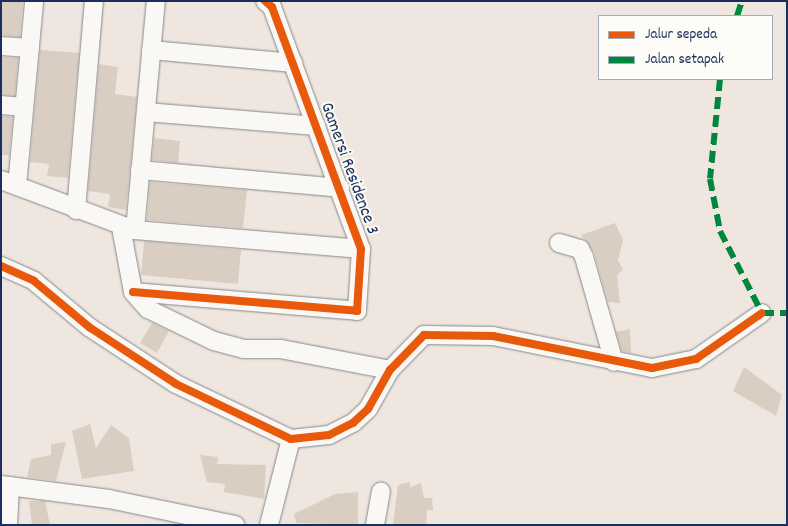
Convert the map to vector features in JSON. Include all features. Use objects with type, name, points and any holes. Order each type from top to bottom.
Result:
[{"type":"street","name":"Gamersi Residence 3","points":[[34,1],[24,107],[9,183],[76,210],[128,228],[361,249]]},
{"type":"street","points":[[76,210],[94,1]]},
{"type":"street","points":[[156,1],[140,170],[128,228],[133,292],[148,308],[214,341],[243,349],[273,348],[390,370]]},
{"type":"street","name":"Gamersi Residence 3","points":[[133,292],[357,311],[361,249],[272,7],[265,1]]},
{"type":"street","points":[[1,46],[30,48]]},
{"type":"street","points":[[151,50],[293,63]]},
{"type":"street","points":[[1,105],[24,107]]},
{"type":"street","name":"Gamersi Residence 3","points":[[146,112],[316,126]]},
{"type":"street","name":"Gamersi Residence 3","points":[[140,170],[340,188]]},
{"type":"street","points":[[559,243],[580,249],[584,257],[614,362]]},
{"type":"street","points":[[1,266],[34,281],[89,328],[176,384],[291,439],[329,435],[353,423],[368,409],[390,370],[417,340],[432,333],[493,336],[614,362],[652,368],[696,358],[762,313]]},
{"type":"street","points":[[269,525],[291,439]]},
{"type":"street","points":[[8,525],[6,485],[109,499],[235,525]]},
{"type":"street","points":[[375,525],[381,492]]},
{"type":"building","points":[[1,1],[23,1],[20,37],[1,35]]},
{"type":"building","points":[[40,50],[79,53],[68,178],[47,176],[49,164],[30,162]]},
{"type":"building","points":[[1,57],[18,58],[15,96],[1,94]]},
{"type":"building","points":[[99,64],[118,67],[115,94],[137,97],[126,210],[108,207],[110,194],[88,191]]},
{"type":"building","points":[[1,116],[13,117],[9,155],[1,155]]},
{"type":"building","points":[[154,138],[180,141],[178,163],[152,160]]},
{"type":"building","points":[[150,182],[247,190],[243,228],[147,220]]},
{"type":"building","points":[[615,223],[623,240],[618,260],[623,270],[617,275],[620,303],[608,302],[594,252],[581,235]]},
{"type":"building","points":[[144,241],[241,250],[238,284],[141,275]]},
{"type":"building","points":[[152,323],[169,331],[157,353],[140,343]]},
{"type":"building","points":[[630,329],[631,353],[622,351],[616,332]]},
{"type":"building","points":[[744,367],[782,395],[776,416],[733,391]]},
{"type":"building","points":[[90,424],[96,448],[111,425],[129,438],[134,471],[82,479],[72,431]]},
{"type":"building","points":[[66,442],[56,481],[27,477],[31,459],[51,455],[51,444]]},
{"type":"building","points":[[200,455],[218,457],[217,464],[266,465],[264,499],[224,492],[225,484],[207,482]]},
{"type":"building","points":[[410,482],[410,487],[421,483],[424,498],[432,498],[433,510],[427,510],[426,525],[393,525],[398,485]]},
{"type":"building","points":[[358,492],[358,525],[296,523],[294,514],[335,494]]},
{"type":"building","points":[[29,501],[45,501],[50,525],[32,525]]},
{"type":"marked path","points":[[737,15],[742,1]]},
{"type":"marked path","points":[[720,80],[710,179],[720,231],[762,313],[787,313]]},
{"type":"cycle path","points":[[133,292],[357,311],[361,249],[272,7],[265,1]]},
{"type":"cycle path","points":[[1,266],[34,281],[89,327],[176,384],[291,439],[329,435],[353,423],[368,409],[390,370],[424,335],[493,336],[652,368],[696,359],[762,313]]}]
